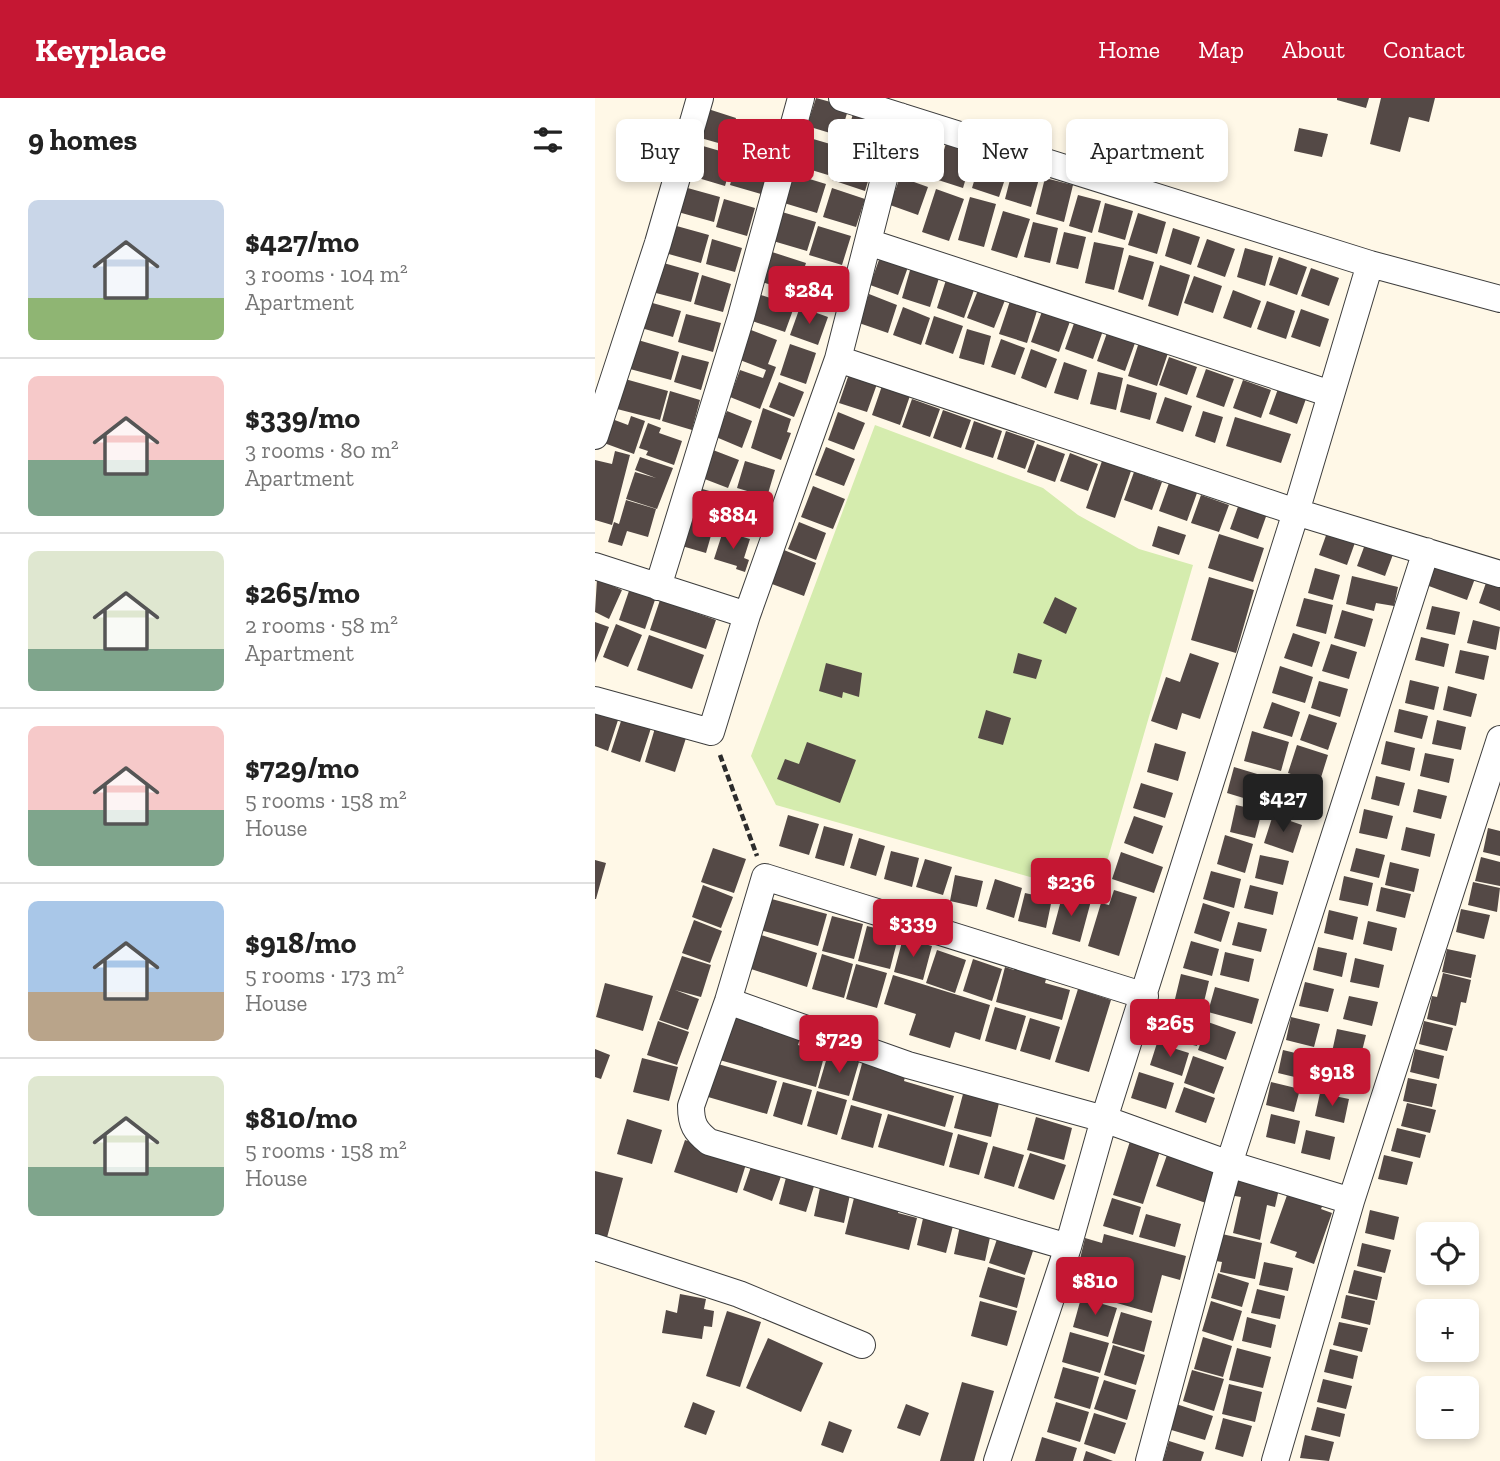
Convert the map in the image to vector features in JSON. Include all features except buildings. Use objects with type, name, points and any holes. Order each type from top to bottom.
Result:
[{"type":"street","points":[[595,436],[658,243],[699,98]]},
{"type":"street","points":[[658,587],[741,317],[801,98]]},
{"type":"street","points":[[842,98],[1370,264],[1500,299]]},
{"type":"street","points":[[595,700],[711,732],[747,615],[838,359],[900,116]]},
{"type":"street","points":[[868,242],[1331,394]]},
{"type":"street","points":[[997,1461],[1068,1247],[1104,1119],[1296,512],[1370,264]]},
{"type":"street","points":[[838,359],[1296,512],[1500,573]]},
{"type":"street","points":[[1149,1461],[1229,1164],[1426,551]]},
{"type":"street","points":[[595,566],[747,615]]},
{"type":"street","points":[[1275,1461],[1351,1201],[1500,740]]},
{"type":"street","points":[[1068,1247],[709,1142],[698,1133],[691,1121],[691,1106],[728,1001],[765,877],[1145,996]]},
{"type":"street","points":[[728,1001],[908,1065],[1104,1119],[1229,1164],[1351,1201]]},
{"type":"street","points":[[595,1247],[739,1294],[862,1345]]},
{"type":"path","points":[[711,732],[765,877]]},
{"type":"green space","points":[[875,425],[1043,488],[1078,515],[1139,549],[1193,565],[1097,896],[776,805],[751,756]]}]
